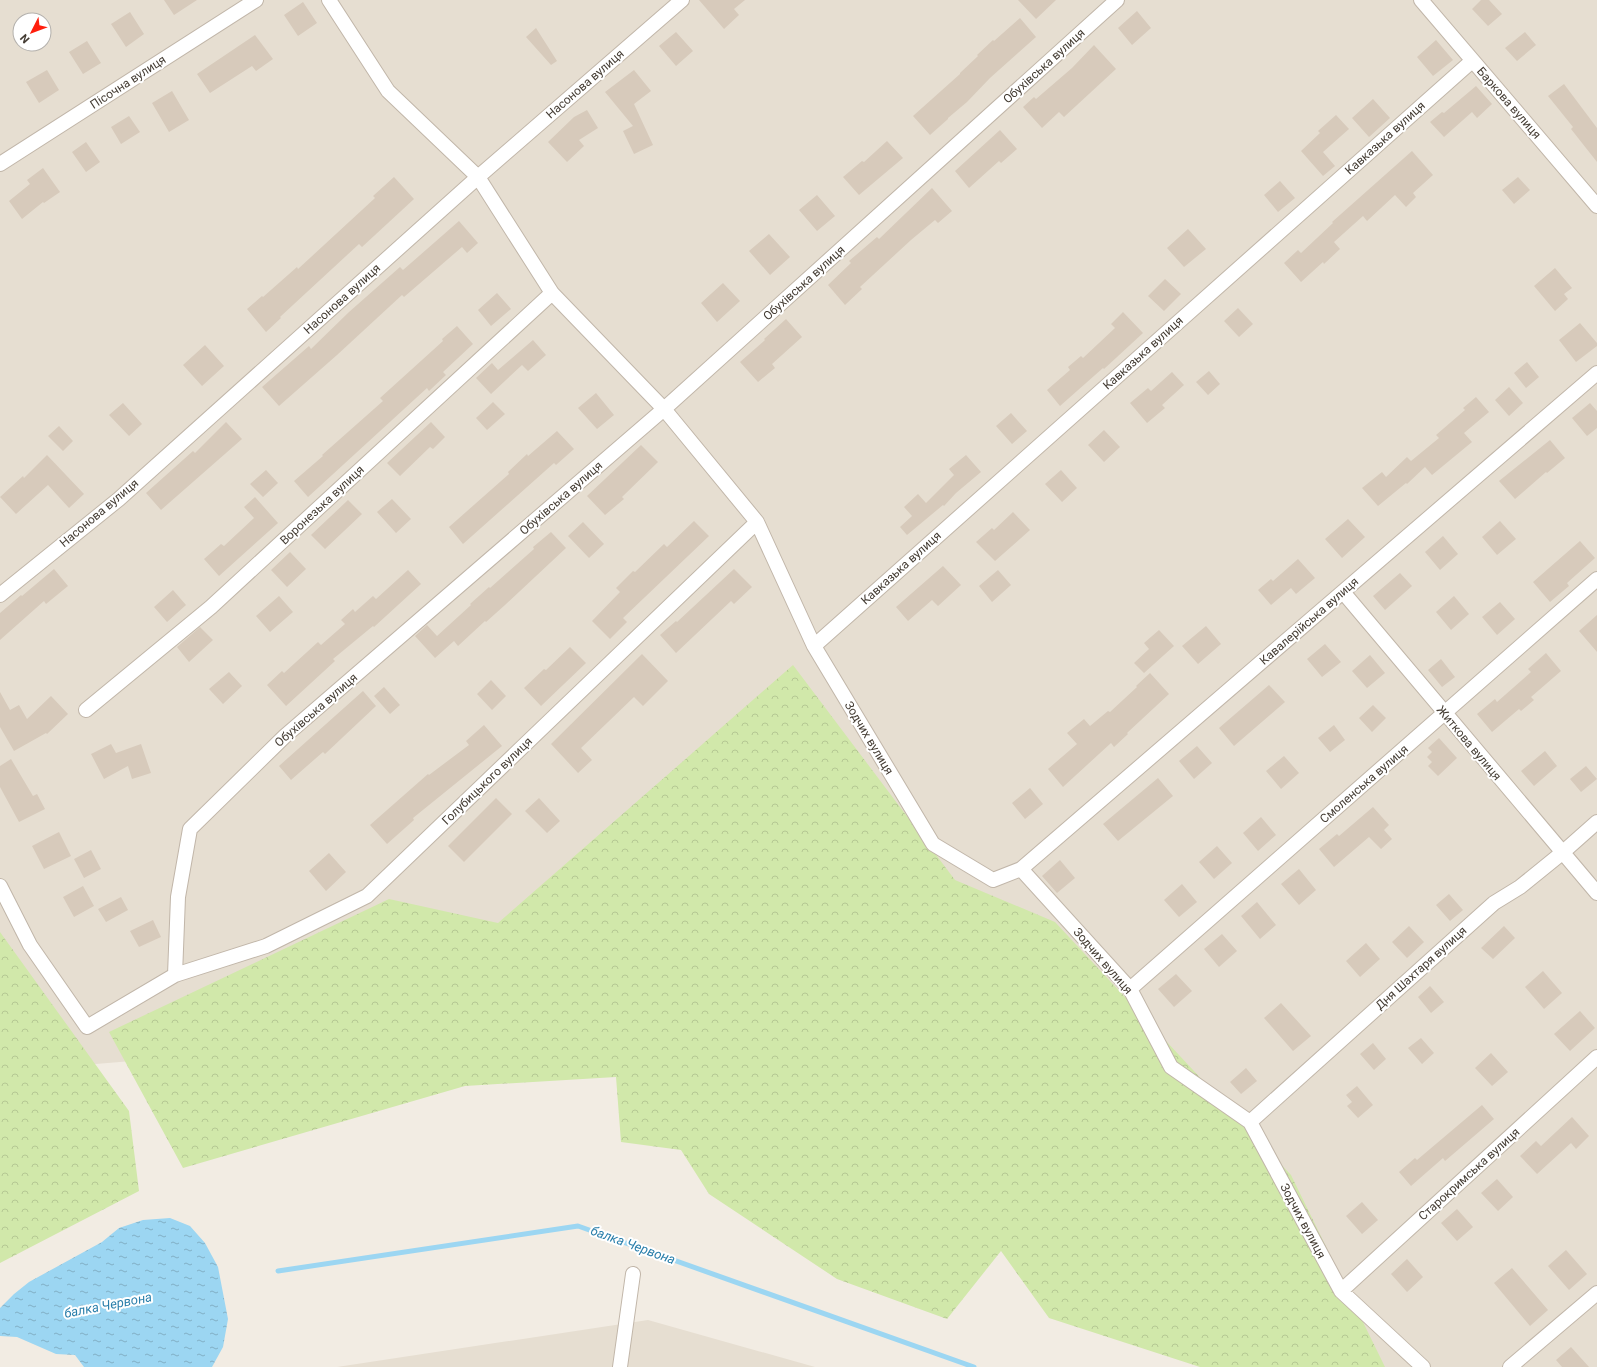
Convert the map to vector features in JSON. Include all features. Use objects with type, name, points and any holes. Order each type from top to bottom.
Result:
[{"type":"street","name":"Пісочна вулиця","points":[[0,164],[256,0]]},
{"type":"street","points":[[329,0],[388,91],[478,177],[552,293],[664,409],[757,522],[814,646]]},
{"type":"street","name":"Насонова вулиця","points":[[0,595],[119,499],[478,177],[682,0]]},
{"type":"street","name":"Обухівська вулиця","points":[[175,975],[178,897],[190,830],[285,736],[664,409],[1117,0]]},
{"type":"street","name":"Баркова вулиця","points":[[1421,0],[1597,206]]},
{"type":"street","name":"Кавказька вулиця","points":[[814,646],[1472,61]]},
{"type":"street","name":"Воронезька вулиця","points":[[86,710],[211,607],[552,293]]},
{"type":"street","name":"Кавалерійська вулиця","points":[[1021,869],[1597,373]]},
{"type":"street","name":"Голубицького вулиця","points":[[175,975],[266,946],[366,896],[757,522]]},
{"type":"street","name":"Смоленська вулиця","points":[[1130,989],[1597,579]]},
{"type":"street","name":"Житкова вулиця","points":[[1343,592],[1597,893]]},
{"type":"street","name":"Зодчих вулиця","points":[[814,646],[933,844],[993,880],[1021,869],[1130,989],[1171,1067],[1250,1122],[1341,1291],[1423,1367]]},
{"type":"street","name":"Дня Шахтаря вулиця","points":[[1250,1122],[1494,902],[1520,887],[1597,822]]},
{"type":"street","points":[[0,886],[30,945],[87,1027],[175,975]]},
{"type":"street","name":"Старокримська вулиця","points":[[1341,1291],[1597,1058]]},
{"type":"street","points":[[620,1367],[633,1274]]},
{"type":"street","points":[[1510,1367],[1597,1293]]},
{"type":"shaded area","points":[[0,0],[1597,0],[1597,1367],[1348,1367],[783,716],[444,1035],[23,1070],[0,1035]]},
{"type":"shaded area","points":[[648,1320],[815,1367],[337,1367]]},
{"type":"green space","points":[[793,665],[955,880],[1055,922],[1291,1175],[1385,1367],[1200,1367],[1049,1318],[1001,1251],[947,1319],[837,1279],[709,1194],[681,1150],[621,1142],[616,1077],[465,1086],[183,1168],[109,1032],[389,899],[498,923]]},
{"type":"green space","points":[[0,932],[129,1111],[139,1191],[0,1263]]},
{"type":"water","points":[[170,1218],[190,1226],[205,1243],[218,1267],[228,1319],[223,1347],[212,1367],[84,1367],[75,1355],[56,1354],[17,1337],[0,1336],[0,1308],[29,1282],[102,1242],[119,1228],[143,1220]]},
{"type":"building","points":[[164,0],[197,0],[174,15]]},
{"type":"building","points":[[699,0],[745,0],[734,9],[739,15],[724,29]]},
{"type":"building","points":[[1018,0],[1056,0],[1036,19]]},
{"type":"building","points":[[1481,0],[1489,0],[1502,14],[1488,26],[1472,9]]},
{"type":"building","points":[[303,2],[317,23],[298,36],[284,15]]},
{"type":"building","points":[[1137,11],[1151,28],[1132,45],[1118,28]]},
{"type":"building","points":[[130,12],[144,34],[126,47],[111,24]]},
{"type":"building","points":[[1020,18],[1036,37],[930,135],[913,116],[960,74],[993,40],[994,41]]},
{"type":"building","points":[[536,28],[557,61],[551,65],[526,37]]},
{"type":"building","points":[[676,32],[693,51],[676,66],[659,46]]},
{"type":"building","points":[[1525,32],[1536,45],[1517,61],[1505,48]]},
{"type":"building","points":[[255,35],[273,59],[256,71],[252,66],[210,93],[197,74]]},
{"type":"building","points":[[1436,40],[1453,60],[1433,76],[1417,57]]},
{"type":"building","points":[[87,41],[101,63],[83,74],[69,52]]},
{"type":"building","points":[[1094,45],[1116,69],[1064,117],[1059,112],[1042,128],[1023,107],[1034,97],[1036,99],[1072,68]]},
{"type":"building","points":[[47,70],[59,90],[39,103],[26,82]]},
{"type":"building","points":[[634,70],[651,91],[634,104],[653,145],[634,154],[623,131],[633,126],[605,92]]},
{"type":"building","points":[[1564,84],[1597,128],[1597,162],[1571,129],[1573,127],[1548,96]]},
{"type":"building","points":[[1476,86],[1492,104],[1477,118],[1472,112],[1444,137],[1430,122],[1442,112],[1444,113]]},
{"type":"building","points":[[172,91],[189,120],[169,132],[152,103]]},
{"type":"building","points":[[1373,99],[1390,118],[1369,137],[1352,118]]},
{"type":"building","points":[[587,110],[598,128],[579,140],[584,146],[567,162],[548,142],[574,117]]},
{"type":"building","points":[[1336,115],[1349,129],[1323,152],[1335,166],[1323,176],[1301,151],[1320,133],[1318,131]]},
{"type":"building","points":[[129,116],[140,132],[121,144],[111,127]]},
{"type":"building","points":[[1000,130],[1017,149],[1001,163],[999,161],[969,188],[955,171]]},
{"type":"building","points":[[887,141],[903,158],[859,195],[843,177],[862,161],[864,162]]},
{"type":"building","points":[[86,142],[100,162],[86,172],[72,152]]},
{"type":"building","points":[[1412,151],[1433,175],[1413,193],[1416,197],[1406,207],[1395,195],[1367,221],[1363,216],[1334,242],[1340,249],[1301,282],[1284,263],[1298,250],[1301,253],[1333,223],[1332,222]]},
{"type":"building","points":[[43,168],[60,192],[44,203],[43,202],[22,219],[9,201],[30,184],[27,180]]},
{"type":"building","points":[[394,177],[414,199],[362,247],[359,244],[280,317],[281,318],[266,332],[247,309],[297,267],[298,269],[375,198],[373,196]]},
{"type":"building","points":[[1518,177],[1530,190],[1514,204],[1502,190]]},
{"type":"building","points":[[1280,181],[1295,198],[1278,212],[1264,195]]},
{"type":"building","points":[[932,188],[952,211],[938,223],[935,220],[911,240],[860,287],[862,289],[845,305],[828,285],[851,263],[849,261],[877,237],[879,239]]},
{"type":"building","points":[[817,195],[835,216],[817,231],[799,210]]},
{"type":"building","points":[[459,221],[478,243],[467,253],[462,247],[404,297],[402,295],[279,406],[262,387],[309,346],[311,349],[349,312],[400,267],[403,270]]},
{"type":"building","points":[[1188,229],[1206,249],[1184,267],[1167,248]]},
{"type":"building","points":[[769,234],[790,257],[770,275],[749,251]]},
{"type":"building","points":[[1555,268],[1572,288],[1564,294],[1568,299],[1555,311],[1534,286]]},
{"type":"building","points":[[1165,279],[1181,294],[1164,311],[1148,296]]},
{"type":"building","points":[[723,283],[740,301],[717,322],[701,303]]},
{"type":"building","points":[[497,293],[511,309],[491,326],[478,310]]},
{"type":"building","points":[[1238,308],[1253,324],[1239,337],[1224,321]]},
{"type":"building","points":[[1123,312],[1143,333],[1104,369],[1103,368],[1060,406],[1047,390],[1070,370],[1068,367],[1081,356],[1083,358],[1115,328],[1111,324]]},
{"type":"building","points":[[786,319],[802,337],[772,364],[775,368],[758,382],[740,362]]},
{"type":"building","points":[[1580,323],[1597,343],[1597,346],[1576,362],[1559,340]]},
{"type":"building","points":[[457,326],[473,344],[443,372],[446,375],[429,391],[427,388],[308,497],[294,481],[383,401],[380,398],[443,341],[442,339]]},
{"type":"building","points":[[533,340],[546,355],[528,371],[522,365],[491,394],[476,378],[492,363],[498,370]]},
{"type":"building","points":[[205,345],[224,366],[202,386],[183,365]]},
{"type":"building","points":[[1527,362],[1539,377],[1526,388],[1514,373]]},
{"type":"building","points":[[1209,371],[1220,384],[1208,395],[1196,382]]},
{"type":"building","points":[[1172,372],[1184,385],[1162,405],[1165,408],[1147,423],[1130,403],[1148,388],[1151,391]]},
{"type":"building","points":[[1509,387],[1523,403],[1509,416],[1495,400]]},
{"type":"building","points":[[596,393],[614,415],[597,429],[578,408]]},
{"type":"building","points":[[1476,397],[1489,412],[1464,433],[1472,442],[1432,475],[1425,467],[1407,484],[1406,483],[1378,506],[1362,488],[1382,472],[1386,477],[1407,457],[1411,461],[1439,438],[1436,435],[1465,410],[1463,408]]},
{"type":"building","points":[[493,402],[505,414],[487,430],[476,418]]},
{"type":"building","points":[[123,403],[142,424],[129,436],[109,415]]},
{"type":"building","points":[[1590,403],[1597,411],[1597,428],[1587,436],[1572,418]]},
{"type":"building","points":[[1011,413],[1027,431],[1012,444],[996,426]]},
{"type":"building","points":[[226,422],[242,439],[161,510],[146,493],[193,451],[195,453]]},
{"type":"building","points":[[431,422],[445,437],[433,449],[430,447],[400,476],[387,463]]},
{"type":"building","points":[[59,426],[73,441],[63,451],[48,436]]},
{"type":"building","points":[[1104,430],[1120,447],[1104,462],[1088,445]]},
{"type":"building","points":[[557,431],[574,449],[556,465],[554,463],[463,544],[449,527],[509,474],[508,472],[527,454],[528,456]]},
{"type":"building","points":[[1550,440],[1565,458],[1547,473],[1546,472],[1515,499],[1499,481]]},
{"type":"building","points":[[641,445],[658,462],[622,497],[624,499],[605,515],[587,496]]},
{"type":"building","points":[[47,455],[84,494],[69,508],[48,485],[16,514],[0,497],[23,476],[24,478]]},
{"type":"building","points":[[966,455],[981,472],[956,493],[944,506],[943,505],[907,535],[900,527],[912,516],[904,507],[918,494],[926,503],[954,475],[949,469]]},
{"type":"building","points":[[266,470],[278,483],[263,497],[250,484]]},
{"type":"building","points":[[1061,470],[1077,488],[1062,502],[1045,484]]},
{"type":"building","points":[[255,497],[278,523],[219,576],[204,559],[221,544],[224,546],[254,518],[244,507]]},
{"type":"building","points":[[392,499],[411,519],[396,533],[377,512]]},
{"type":"building","points":[[348,500],[362,514],[325,549],[311,535]]},
{"type":"building","points":[[1013,512],[1030,530],[995,561],[976,542],[992,528],[994,530]]},
{"type":"building","points":[[1348,519],[1365,537],[1342,558],[1325,539]]},
{"type":"building","points":[[694,521],[709,536],[623,618],[627,622],[610,639],[592,621],[620,592],[616,588],[633,571],[635,572],[664,544],[667,547]]},
{"type":"building","points":[[1500,521],[1516,539],[1497,555],[1482,537]]},
{"type":"building","points":[[583,522],[604,544],[589,558],[568,536]]},
{"type":"building","points":[[551,532],[566,548],[505,605],[458,646],[454,641],[435,658],[415,636],[427,625],[437,636],[471,605],[470,604],[534,549],[533,547]]},
{"type":"building","points":[[1443,536],[1458,554],[1440,570],[1425,552]]},
{"type":"building","points":[[1580,541],[1595,558],[1567,583],[1569,586],[1550,602],[1533,582]]},
{"type":"building","points":[[290,552],[306,569],[287,587],[271,570]]},
{"type":"building","points":[[1298,559],[1315,578],[1296,594],[1291,588],[1271,605],[1258,590],[1271,579],[1273,581]]},
{"type":"building","points":[[943,566],[961,585],[938,606],[932,600],[908,621],[896,607]]},
{"type":"building","points":[[54,569],[68,586],[46,604],[44,601],[0,640],[0,613]]},
{"type":"building","points":[[734,569],[752,587],[734,604],[731,601],[676,653],[660,635],[676,621],[677,622]]},
{"type":"building","points":[[408,570],[421,584],[374,627],[373,626],[333,659],[335,661],[286,706],[267,685],[282,671],[284,673],[318,642],[321,645],[345,624],[341,620],[353,609],[355,612],[373,596],[376,599]]},
{"type":"building","points":[[998,570],[1011,585],[992,602],[979,586]]},
{"type":"building","points":[[1400,573],[1412,586],[1385,610],[1373,596]]},
{"type":"building","points":[[173,590],[186,605],[167,622],[154,607]]},
{"type":"building","points":[[279,596],[293,612],[270,632],[256,616]]},
{"type":"building","points":[[1454,596],[1469,614],[1451,630],[1436,612]]},
{"type":"building","points":[[1500,602],[1515,619],[1497,635],[1482,617]]},
{"type":"building","points":[[1597,615],[1597,652],[1579,631]]},
{"type":"building","points":[[1206,626],[1221,644],[1198,664],[1182,646]]},
{"type":"building","points":[[200,627],[213,640],[189,662],[177,647]]},
{"type":"building","points":[[1159,630],[1174,646],[1144,673],[1134,663],[1149,649],[1144,643]]},
{"type":"building","points":[[1325,644],[1341,662],[1322,677],[1307,659]]},
{"type":"building","points":[[570,647],[586,663],[541,706],[524,688],[544,669],[546,670]]},
{"type":"building","points":[[1546,653],[1561,671],[1531,697],[1534,700],[1521,711],[1519,709],[1492,732],[1477,714],[1495,699],[1497,702],[1531,672],[1528,669]]},
{"type":"building","points":[[642,654],[668,681],[643,706],[634,697],[581,748],[592,760],[578,773],[551,744]]},
{"type":"building","points":[[1370,655],[1385,673],[1367,688],[1352,671]]},
{"type":"building","points":[[1441,659],[1455,677],[1442,687],[1428,670]]},
{"type":"building","points":[[229,672],[242,686],[223,704],[209,689]]},
{"type":"building","points":[[1150,673],[1169,694],[1114,747],[1111,743],[1063,787],[1048,769],[1077,744],[1067,733],[1084,719],[1090,726],[1108,711],[1110,712]]},
{"type":"building","points":[[491,680],[506,696],[492,710],[477,694]]},
{"type":"building","points":[[1269,685],[1285,702],[1234,746],[1219,728]]},
{"type":"building","points":[[384,687],[400,705],[390,714],[374,696]]},
{"type":"building","points":[[363,691],[376,706],[325,754],[323,752],[291,780],[279,766]]},
{"type":"building","points":[[0,692],[10,710],[19,705],[27,719],[51,696],[68,714],[47,734],[46,733],[14,751],[0,727]]},
{"type":"building","points":[[1373,705],[1386,718],[1372,732],[1359,718]]},
{"type":"building","points":[[484,725],[502,746],[413,818],[414,820],[387,844],[370,825],[428,774],[429,775],[469,745],[466,741]]},
{"type":"building","points":[[1334,725],[1345,740],[1330,752],[1318,738]]},
{"type":"building","points":[[1439,738],[1457,758],[1438,776],[1428,766],[1432,762],[1427,757],[1432,752],[1428,748]]},
{"type":"building","points":[[111,744],[116,753],[141,744],[151,773],[132,779],[128,766],[104,779],[91,754]]},
{"type":"building","points":[[1197,746],[1212,763],[1194,779],[1179,761]]},
{"type":"building","points":[[1545,751],[1557,766],[1534,786],[1521,771]]},
{"type":"building","points":[[1284,756],[1299,773],[1281,789],[1266,771]]},
{"type":"building","points":[[11,759],[33,796],[37,794],[45,809],[19,822],[0,787],[0,766]]},
{"type":"building","points":[[1586,766],[1597,779],[1581,792],[1570,779]]},
{"type":"building","points":[[1158,778],[1173,796],[1118,841],[1103,824]]},
{"type":"building","points":[[1030,788],[1043,804],[1025,819],[1012,803]]},
{"type":"building","points":[[496,798],[512,814],[464,862],[448,846]]},
{"type":"building","points":[[539,798],[560,821],[547,833],[525,811]]},
{"type":"building","points":[[1373,807],[1389,825],[1384,830],[1392,839],[1381,849],[1369,837],[1334,867],[1319,849],[1337,834],[1339,836]]},
{"type":"building","points":[[1261,817],[1276,835],[1258,851],[1243,833]]},
{"type":"building","points":[[59,832],[71,856],[44,869],[32,846]]},
{"type":"building","points":[[1217,846],[1232,863],[1214,879],[1199,862]]},
{"type":"building","points":[[91,850],[101,869],[84,878],[74,859]]},
{"type":"building","points":[[329,853],[346,872],[326,891],[309,871]]},
{"type":"building","points":[[1060,860],[1075,878],[1057,893],[1042,876]]},
{"type":"building","points":[[1299,869],[1316,890],[1299,905],[1281,884]]},
{"type":"building","points":[[1182,884],[1197,902],[1179,917],[1164,900]]},
{"type":"building","points":[[83,886],[94,906],[74,917],[63,897]]},
{"type":"building","points":[[1449,894],[1463,910],[1450,921],[1436,905]]},
{"type":"building","points":[[121,897],[128,910],[106,922],[98,909]]},
{"type":"building","points":[[1257,902],[1276,925],[1260,939],[1241,916]]},
{"type":"building","points":[[153,920],[161,937],[139,947],[130,931]]},
{"type":"building","points":[[1409,926],[1424,942],[1407,958],[1392,942]]},
{"type":"building","points":[[1504,926],[1515,938],[1493,959],[1481,948]]},
{"type":"building","points":[[1222,934],[1237,951],[1219,967],[1204,949]]},
{"type":"building","points":[[1366,943],[1380,959],[1360,977],[1346,961]]},
{"type":"building","points":[[1543,971],[1562,993],[1544,1009],[1525,987]]},
{"type":"building","points":[[1176,974],[1192,991],[1174,1007],[1158,989]]},
{"type":"building","points":[[1430,986],[1444,1002],[1431,1013],[1418,997]]},
{"type":"building","points":[[1281,1003],[1311,1036],[1293,1051],[1264,1018]]},
{"type":"building","points":[[1580,1011],[1595,1028],[1570,1051],[1554,1034]]},
{"type":"building","points":[[1421,1038],[1434,1053],[1422,1064],[1408,1048]]},
{"type":"building","points":[[1373,1043],[1386,1059],[1374,1070],[1360,1054]]},
{"type":"building","points":[[1491,1053],[1508,1072],[1492,1086],[1475,1068]]},
{"type":"building","points":[[1246,1068],[1257,1081],[1241,1094],[1230,1082]]},
{"type":"building","points":[[1357,1086],[1373,1105],[1358,1118],[1347,1106],[1352,1102],[1346,1095]]},
{"type":"building","points":[[1482,1105],[1494,1119],[1445,1161],[1443,1158],[1411,1186],[1399,1172],[1415,1158],[1417,1160]]},
{"type":"building","points":[[1572,1117],[1589,1136],[1576,1149],[1571,1143],[1537,1174],[1520,1156],[1536,1141],[1541,1146]]},
{"type":"building","points":[[1497,1179],[1513,1197],[1498,1211],[1481,1193]]},
{"type":"building","points":[[1362,1202],[1378,1220],[1362,1234],[1346,1216]]},
{"type":"building","points":[[1457,1209],[1473,1227],[1457,1241],[1441,1223]]},
{"type":"building","points":[[1566,1250],[1587,1274],[1569,1290],[1548,1266]]},
{"type":"building","points":[[1407,1259],[1423,1277],[1407,1292],[1391,1274]]},
{"type":"building","points":[[1512,1268],[1548,1310],[1530,1326],[1494,1283]]},
{"type":"building","points":[[1571,1347],[1589,1367],[1562,1367],[1556,1360]]},
{"type":"waterway","name":"балка Червона","points":[[278,1271],[578,1226],[974,1367]]}]
